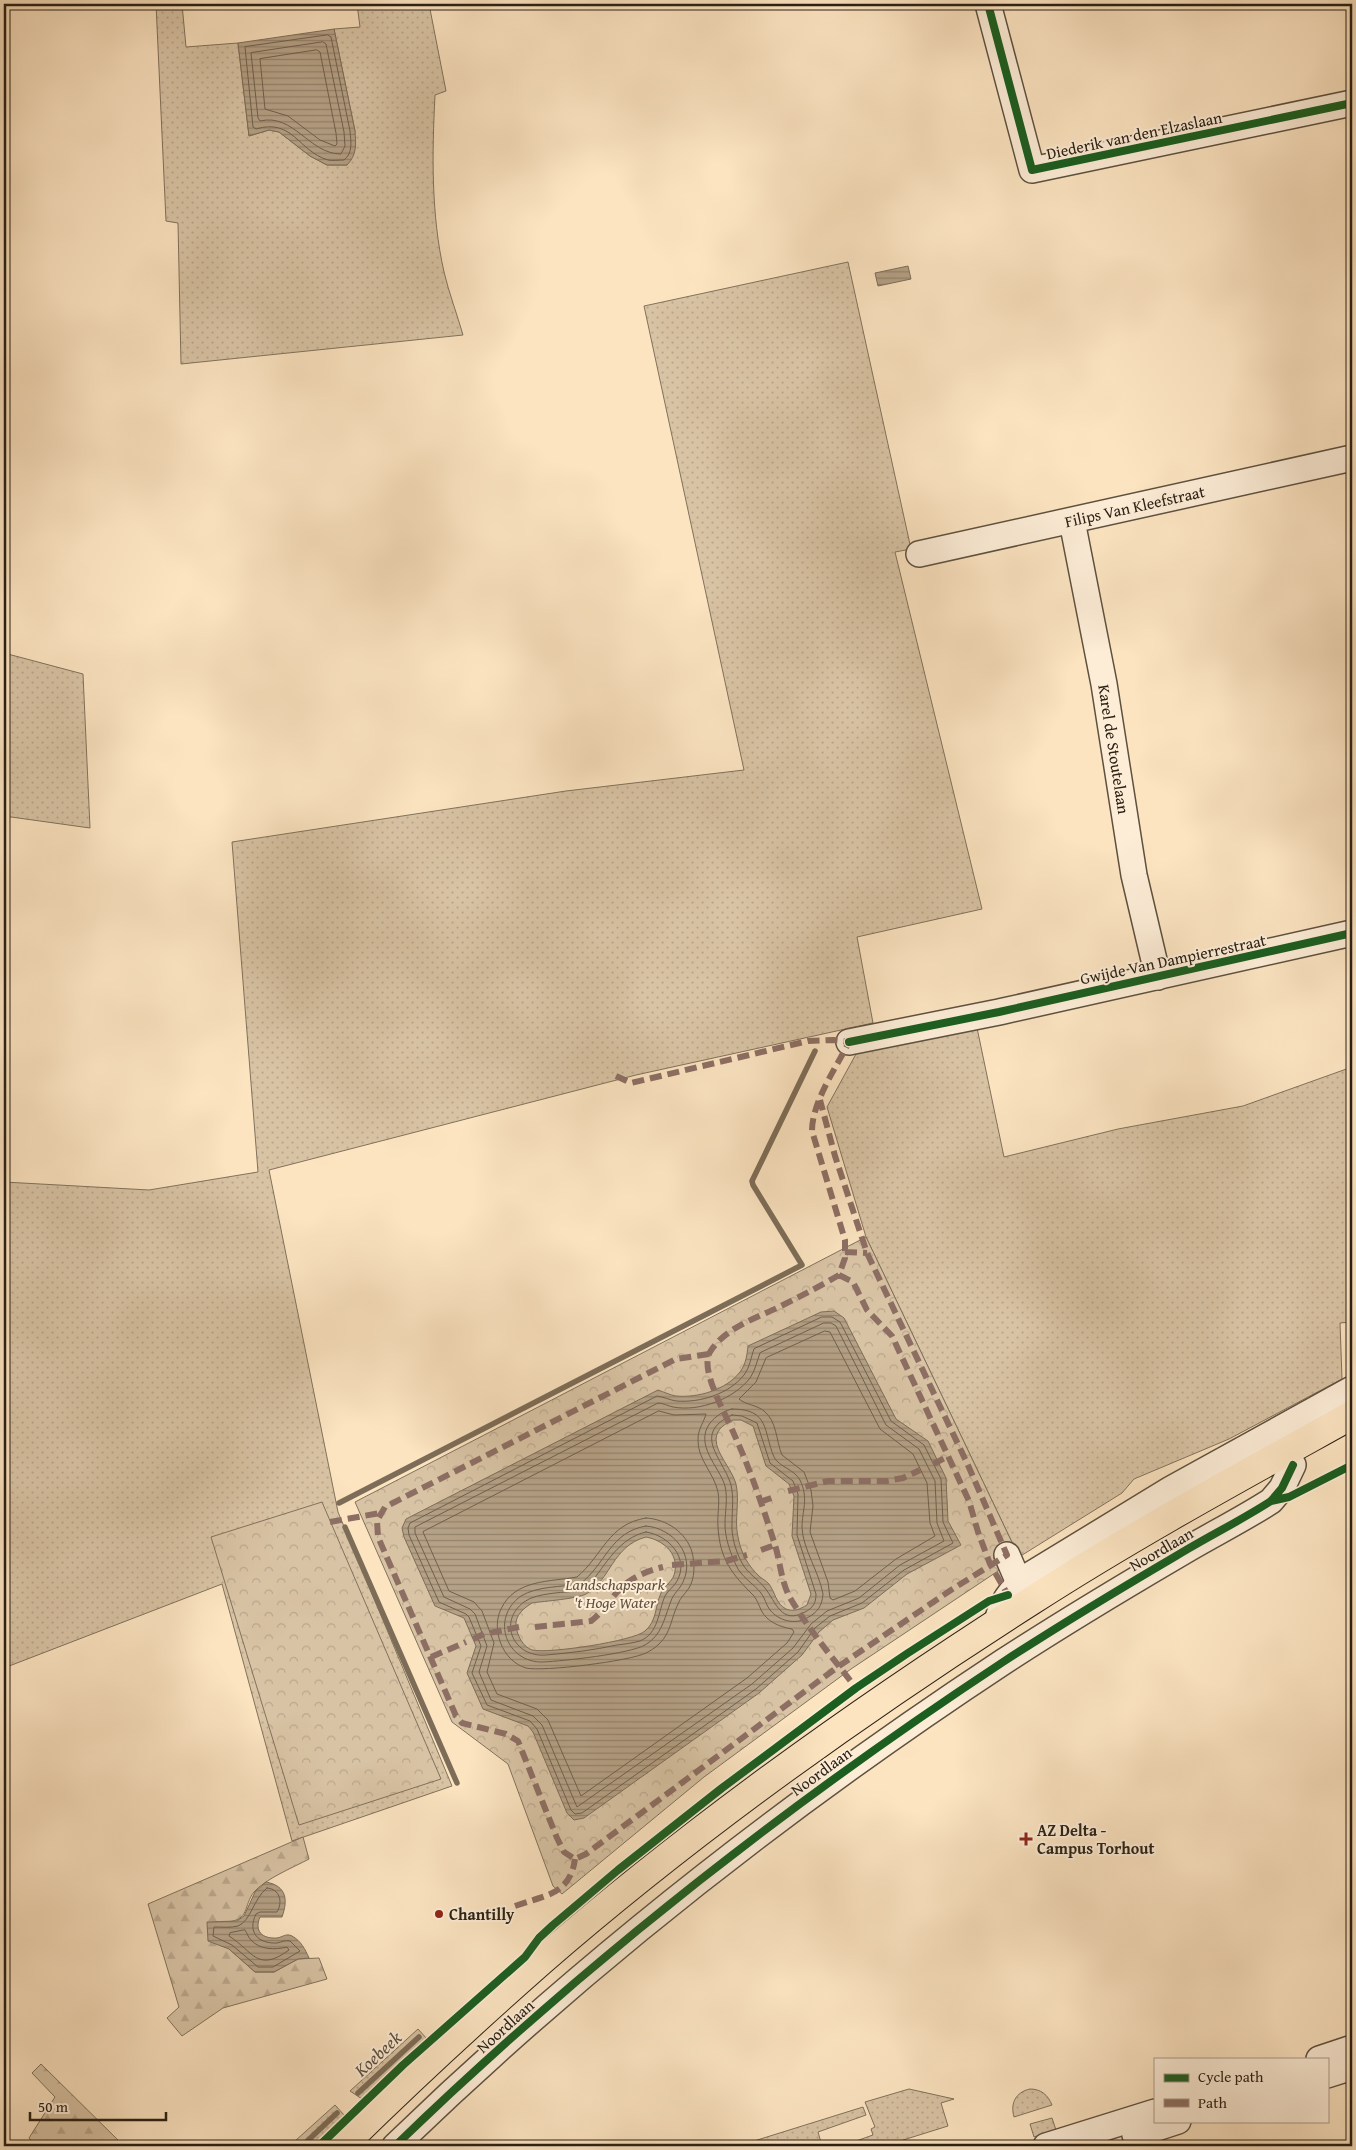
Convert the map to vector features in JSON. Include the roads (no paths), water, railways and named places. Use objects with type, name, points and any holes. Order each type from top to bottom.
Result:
[{"type":"main road","name":"Noordlaan","points":[[342,2146],[433,2059],[542,1960],[680,1848],[832,1735],[1084,1567],[1181,1510],[1352,1415]]},
{"type":"main road","name":"Noordlaan","points":[[362,2146],[431,2080],[536,1985],[682,1865],[823,1758],[965,1660],[1070,1592],[1191,1521],[1293,1465],[1352,1436]]},
{"type":"street","name":"Diederik van den Elzaslaan","points":[[988,4],[1032,170],[1352,103]]},
{"type":"street","name":"Filips Van Kleefstraat","points":[[919,554],[1352,458]]},
{"type":"street","name":"Karel de Stoutelaan","points":[[1072,521],[1104,684],[1134,875],[1158,976]]},
{"type":"street","name":"Gwijde Van Dampierrestraat","points":[[850,1042],[999,1012],[1352,933]]},
{"type":"street","points":[[996,1624],[1002,1605],[1012,1588],[1061,1555],[1163,1494],[1352,1389]]},
{"type":"street","name":"Noordlaan","points":[[395,2146],[561,1994],[680,1895],[742,1847],[870,1752],[1004,1662],[1134,1580],[1271,1501],[1282,1488],[1293,1465]]},
{"type":"street","points":[[1007,1555],[1019,1583]]},
{"type":"street","points":[[1322,2058],[1352,2048]]},
{"type":"street","points":[[1328,2075],[1352,2067]]},
{"type":"street","points":[[1061,2144],[1154,2112]]},
{"type":"street","points":[[1097,2146],[1175,2122]]},
{"type":"water","points":[[334,29],[356,140],[353,157],[347,165],[327,165],[310,156],[279,132],[269,130],[249,136],[238,43]]},
{"type":"water","points":[[908,266],[911,279],[878,286],[875,273]]},
{"type":"water","points":[[834,1311],[844,1318],[896,1419],[928,1441],[946,1478],[948,1521],[961,1545],[907,1574],[864,1608],[833,1620],[819,1632],[802,1655],[759,1693],[584,1818],[574,1820],[567,1813],[533,1732],[528,1726],[483,1709],[467,1673],[476,1646],[464,1618],[435,1606],[404,1537],[402,1528],[406,1519],[658,1390],[674,1396],[693,1396],[711,1392],[727,1384],[740,1372],[745,1363],[748,1346],[821,1312]],"holes":[[[733,1420],[741,1420],[753,1426],[766,1466],[789,1484],[794,1496],[792,1536],[811,1594],[807,1605],[799,1609],[789,1610],[780,1604],[769,1584],[749,1564],[739,1543],[736,1484],[721,1456],[716,1439],[720,1429]],[[646,1537],[658,1541],[668,1548],[674,1558],[675,1571],[673,1578],[661,1593],[652,1623],[645,1631],[625,1639],[555,1650],[532,1650],[523,1643],[516,1626],[517,1618],[523,1610],[532,1603],[568,1599],[586,1594],[601,1580],[626,1548],[635,1541]]]},
{"type":"water","points":[[266,1882],[282,1890],[285,1905],[282,1917],[260,1917],[258,1922],[259,1930],[263,1935],[272,1938],[286,1935],[292,1936],[304,1948],[309,1958],[298,1959],[274,1972],[255,1972],[229,1949],[208,1941],[207,1922],[237,1921],[244,1916],[255,1892]]},
{"type":"waterway","points":[[339,1503],[802,1265],[752,1181],[815,1051]]},
{"type":"waterway","points":[[345,1527],[457,1783]]},
{"type":"waterway","name":"Koebeek","points":[[358,2093],[419,2037]]},
{"type":"waterway","name":"Koebeek","points":[[302,2146],[337,2113]]},
{"type":"place","name":"AZ Delta - Campus Torhout","points":[[1026,1839]]},
{"type":"place","name":"Chantilly","points":[[439,1914]]},
{"type":"park label","name":"Landschapspark 't Hoge Water","points":[[615,1593]]}]
